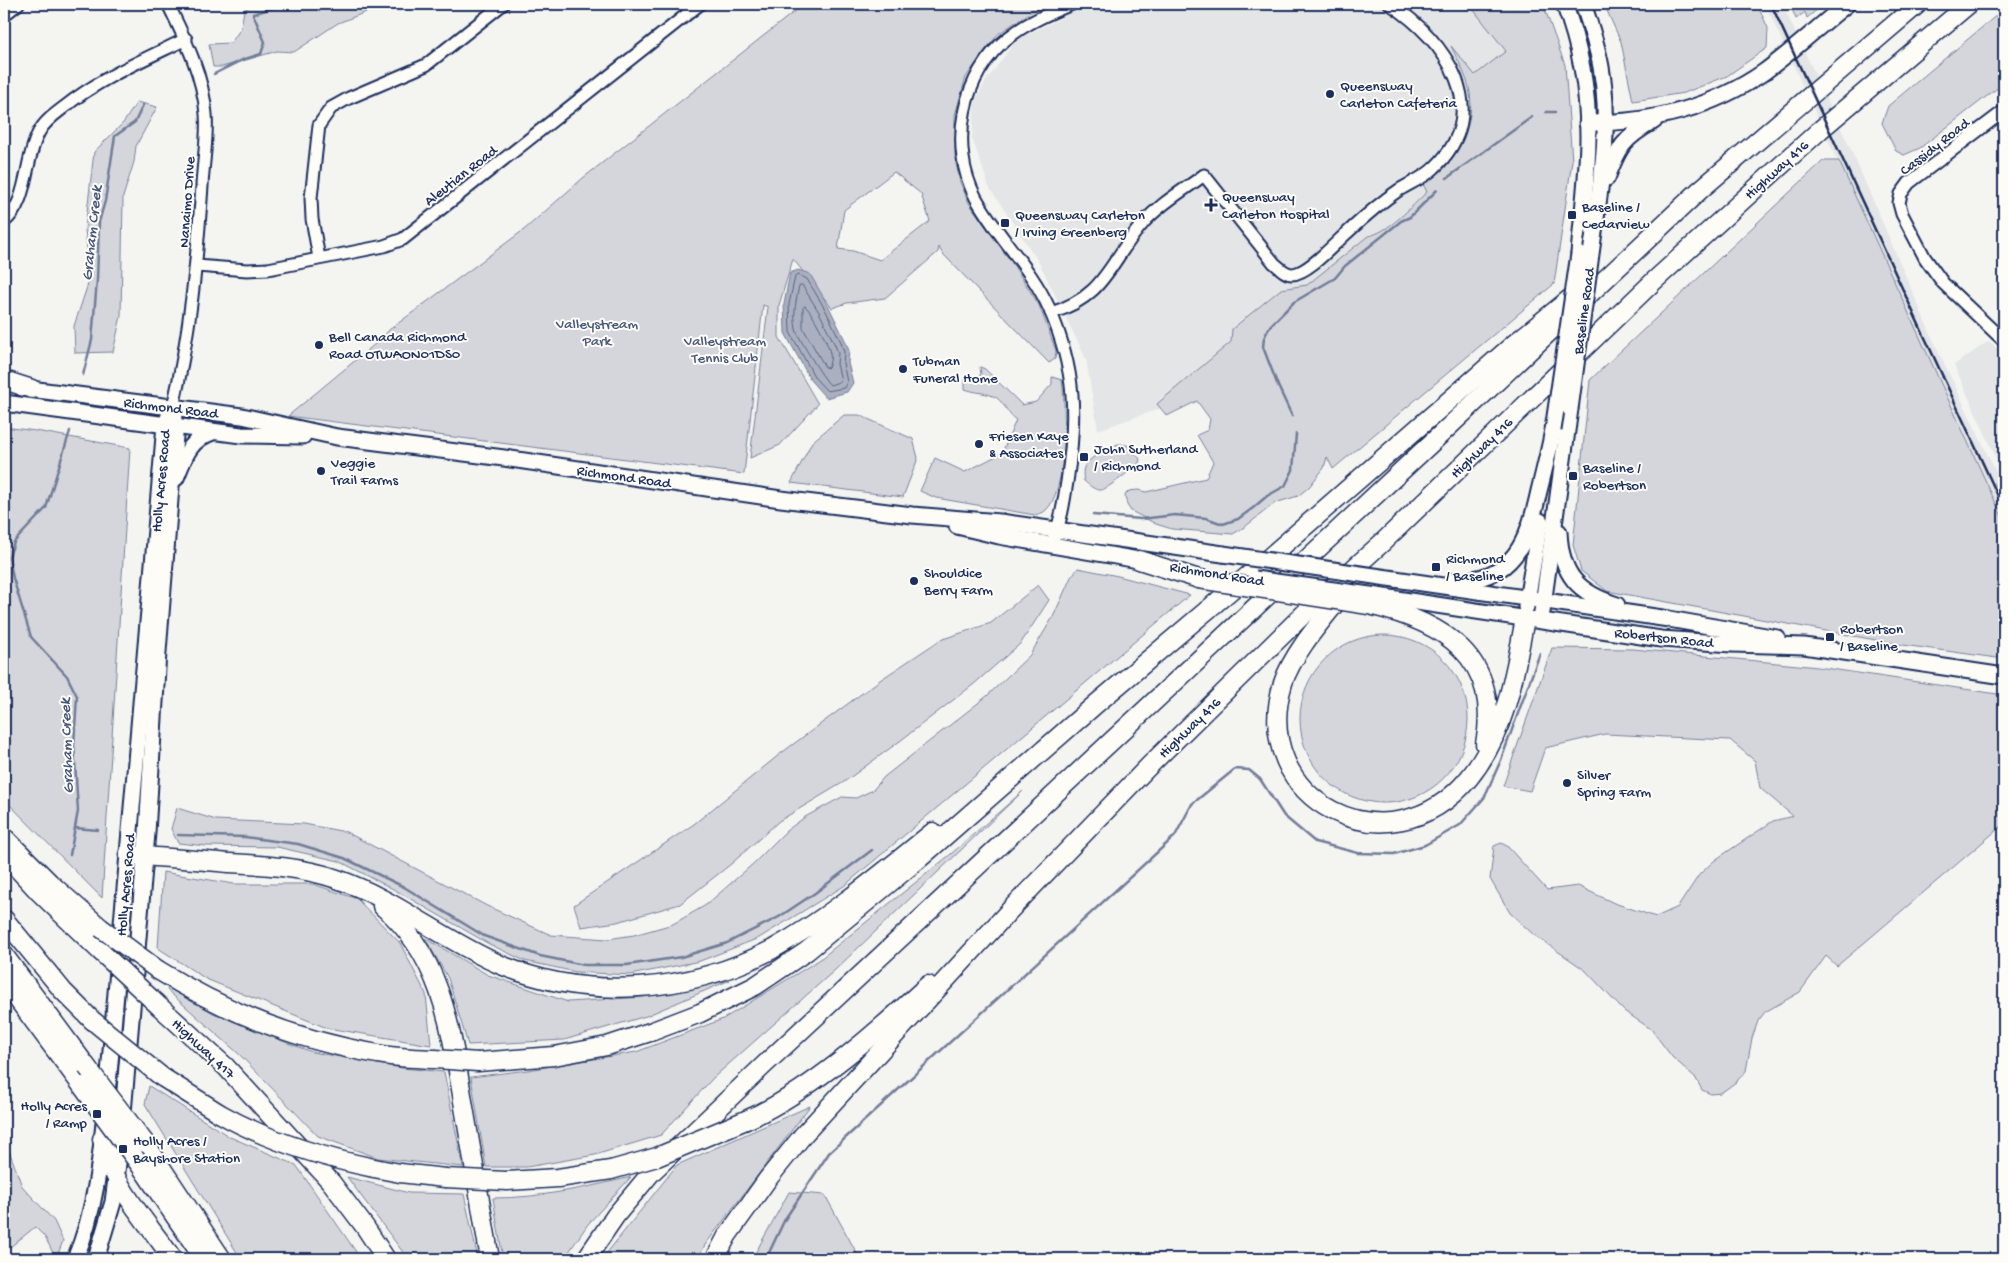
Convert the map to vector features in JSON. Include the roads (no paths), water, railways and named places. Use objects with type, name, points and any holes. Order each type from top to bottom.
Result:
[{"type":"highway","points":[[4,837],[50,883],[101,928],[158,970],[180,983],[242,1015],[288,1031],[378,1055],[478,1062],[554,1056],[607,1046],[700,1014],[755,986],[807,951],[883,889],[1096,704],[1256,569],[1514,344],[1580,290],[1626,248],[1700,190],[1918,4]]},
{"type":"highway","name":"Highway 416","points":[[1011,909],[1149,766],[1312,606],[1384,541],[1655,280],[1820,130],[1969,4]]},
{"type":"highway","points":[[586,1259],[616,1215],[652,1173],[702,1123],[1462,415],[1700,190]]},
{"type":"highway","points":[[4,380],[32,389]]},
{"type":"highway","points":[[1384,541],[1300,651],[1286,676],[1281,692],[1278,715],[1280,738],[1287,761],[1298,781],[1324,806],[1348,818],[1375,823],[1411,819],[1433,810],[1463,785],[1479,764],[1496,732],[1533,619]]},
{"type":"highway","points":[[1140,560],[1202,575],[1373,601],[1439,630],[1468,656],[1480,677],[1486,705],[1487,733],[1479,764]]},
{"type":"highway","points":[[136,855],[300,870],[339,880],[353,886],[404,911],[488,959],[539,978],[575,985],[608,988],[661,985],[698,978],[730,969],[759,956],[817,921],[889,867],[1096,704]]},
{"type":"highway","name":"Highway 417","points":[[4,854],[38,891],[100,951],[226,1067],[331,1182],[365,1227],[386,1259]]},
{"type":"highway","points":[[353,886],[384,908],[405,929],[422,952],[441,993],[452,1040],[490,1259]]},
{"type":"highway","points":[[4,919],[63,991],[92,1020],[162,1077],[219,1113],[272,1138],[333,1160],[400,1173],[507,1182],[558,1178],[611,1170],[657,1157],[746,1120],[800,1090],[844,1057],[902,1008],[1011,909]]},
{"type":"highway","points":[[714,1259],[727,1236],[767,1180],[804,1134],[1011,909]]},
{"type":"highway","points":[[4,955],[144,1143],[222,1259]]},
{"type":"highway","points":[[4,981],[140,1166],[204,1259]]},
{"type":"highway","points":[[102,1139],[116,1179],[172,1259]]},
{"type":"main road","name":"Baseline Road","points":[[1533,619],[1528,598],[1579,254],[1588,138],[1581,64],[1564,4]]},
{"type":"main road","name":"Baseline Road","points":[[1533,619],[1544,601],[1599,198],[1606,123],[1601,66],[1594,36],[1583,4]]},
{"type":"main road","points":[[1599,198],[1622,144],[1634,133],[1664,116],[1714,99],[1748,82],[1782,58],[1846,4]]},
{"type":"main road","points":[[1587,123],[1606,123],[1664,116]]},
{"type":"main road","name":"Richmond Road","points":[[4,386],[242,416],[355,440],[504,458],[776,499],[1057,529],[1528,598]]},
{"type":"main road","name":"Richmond Road","points":[[4,403],[241,435],[337,437]]},
{"type":"main road","name":"Holly Acres Road","points":[[96,1259],[108,1222],[116,1179],[136,855],[173,407]]},
{"type":"main road","name":"Holly Acres Road","points":[[75,1259],[92,1207],[136,855],[171,490],[170,426]]},
{"type":"main road","points":[[1411,582],[1476,580],[1494,573],[1510,562],[1525,541],[1529,530],[1554,430]]},
{"type":"main road","points":[[171,490],[185,456],[193,444],[201,436],[215,432]]},
{"type":"main road","points":[[1558,497],[1562,555],[1569,572],[1578,585],[1597,598],[1669,619]]},
{"type":"main road","name":"Richmond Road","points":[[912,515],[999,536],[1140,560]]},
{"type":"main road","name":"Robertson Road","points":[[1528,598],[1669,619],[1776,638],[1804,646]]},
{"type":"main road","points":[[1373,601],[1533,619]]},
{"type":"main road","name":"Robertson Road","points":[[1533,619],[1660,639],[1804,646],[2004,676]]},
{"type":"street","points":[[4,15],[18,4]]},
{"type":"street","name":"Nanaimo Drive","points":[[168,4],[186,39],[198,73],[206,114],[197,266],[181,369],[173,407]]},
{"type":"street","points":[[319,258],[312,219],[311,198],[319,125],[331,108],[349,98],[426,65],[503,4]]},
{"type":"street","name":"Aleutian Road","points":[[197,266],[247,270],[268,269],[384,246],[403,239],[700,4]]},
{"type":"street","points":[[1051,544],[1057,529],[1073,443],[1072,386],[1066,355],[1051,313],[1030,276],[976,198],[966,172],[961,136],[964,110],[968,96],[976,77],[995,49],[1008,37],[1035,20],[1072,4]]},
{"type":"street","points":[[1051,313],[1066,308],[1089,295],[1102,282],[1126,244],[1144,222],[1166,200],[1204,175],[1274,263],[1287,273],[1292,274],[1300,272],[1319,258],[1374,207],[1435,168],[1446,156],[1456,140],[1463,110],[1460,84],[1447,58],[1431,37],[1390,4]]},
{"type":"street","points":[[4,222],[12,216],[20,196],[32,149],[40,130],[55,114],[86,90],[105,79],[186,39]]},
{"type":"street","name":"Cassidy Road","points":[[2004,111],[1909,183],[1901,194],[1899,203],[1902,214],[1924,258],[1943,283],[2004,341]]},
{"type":"water","points":[[798,270],[810,274],[845,340],[849,351],[848,363],[853,383],[847,392],[826,398],[811,381],[785,333],[784,304],[790,273]]},
{"type":"waterway","name":"Graham Creek","points":[[214,74],[242,60],[261,54],[265,42],[253,14],[285,4]]},
{"type":"waterway","name":"Graham Creek","points":[[83,375],[92,340],[99,222],[105,201],[115,136],[135,122],[143,105]]},
{"type":"waterway","points":[[1546,112],[1555,112]]},
{"type":"waterway","points":[[1447,178],[1532,117]]},
{"type":"waterway","points":[[1292,416],[1263,347],[1264,338],[1270,326],[1294,302],[1335,278],[1345,266],[1401,221],[1410,217],[1437,190]]},
{"type":"waterway","name":"Graham Creek","points":[[70,431],[46,508],[14,542],[9,557],[13,578],[31,637],[67,676],[77,696],[74,745],[78,811],[70,855]]},
{"type":"waterway","points":[[1093,515],[1141,519],[1175,515],[1206,518],[1223,524],[1238,519],[1267,496],[1285,486],[1293,470],[1296,434]]},
{"type":"waterway","points":[[766,1259],[785,1219],[829,1153],[1175,836],[1192,804],[1235,769],[1249,770],[1260,779],[1284,816],[1315,842],[1358,853],[1394,854],[1425,845],[1460,825],[1484,798],[1501,760],[1540,653]]},
{"type":"waterway","points":[[75,828],[98,830]]},
{"type":"waterway","points":[[178,835],[245,837],[298,844],[344,858],[404,887],[484,936],[540,956],[584,965],[627,965],[681,957],[727,943],[779,917],[815,893],[872,850]]},
{"type":"railway","points":[[1771,4],[2004,509]]},
{"type":"place","name":"Queensway Carleton Cafeteria","points":[[1330,94]]},
{"type":"place","name":"Queensway Carleton Hospital","points":[[1211,205]]},
{"type":"place","name":"Baseline / Cedarview","points":[[1572,215]]},
{"type":"place","name":"Queensway Carleton / Irving Greenberg","points":[[1005,223]]},
{"type":"place","name":"Bell Canada Richmond Road OTWAON01DS0","points":[[319,345]]},
{"type":"place","name":"Tubman Funeral Home","points":[[903,369]]},
{"type":"place","name":"Friesen Kaye & Associates","points":[[979,444]]},
{"type":"place","name":"John Sutherland / Richmond","points":[[1084,457]]},
{"type":"place","name":"Veggie Trail Farms","points":[[321,471]]},
{"type":"place","name":"Baseline / Robertson","points":[[1573,476]]},
{"type":"place","name":"Richmond / Baseline","points":[[1436,567]]},
{"type":"place","name":"Shouldice Berry Farm","points":[[914,581]]},
{"type":"place","name":"Robertson / Baseline","points":[[1830,637]]},
{"type":"place","name":"Silver Spring Farm","points":[[1567,783]]},
{"type":"place","name":"Holly Acres / Ramp","points":[[97,1114]]},
{"type":"place","name":"Holly Acres / Bayshore Station","points":[[123,1149]]},
{"type":"park label","name":"Valleystream Park","points":[[597,332]]},
{"type":"park label","name":"Valleystream Tennis Club","points":[[725,348]]}]
